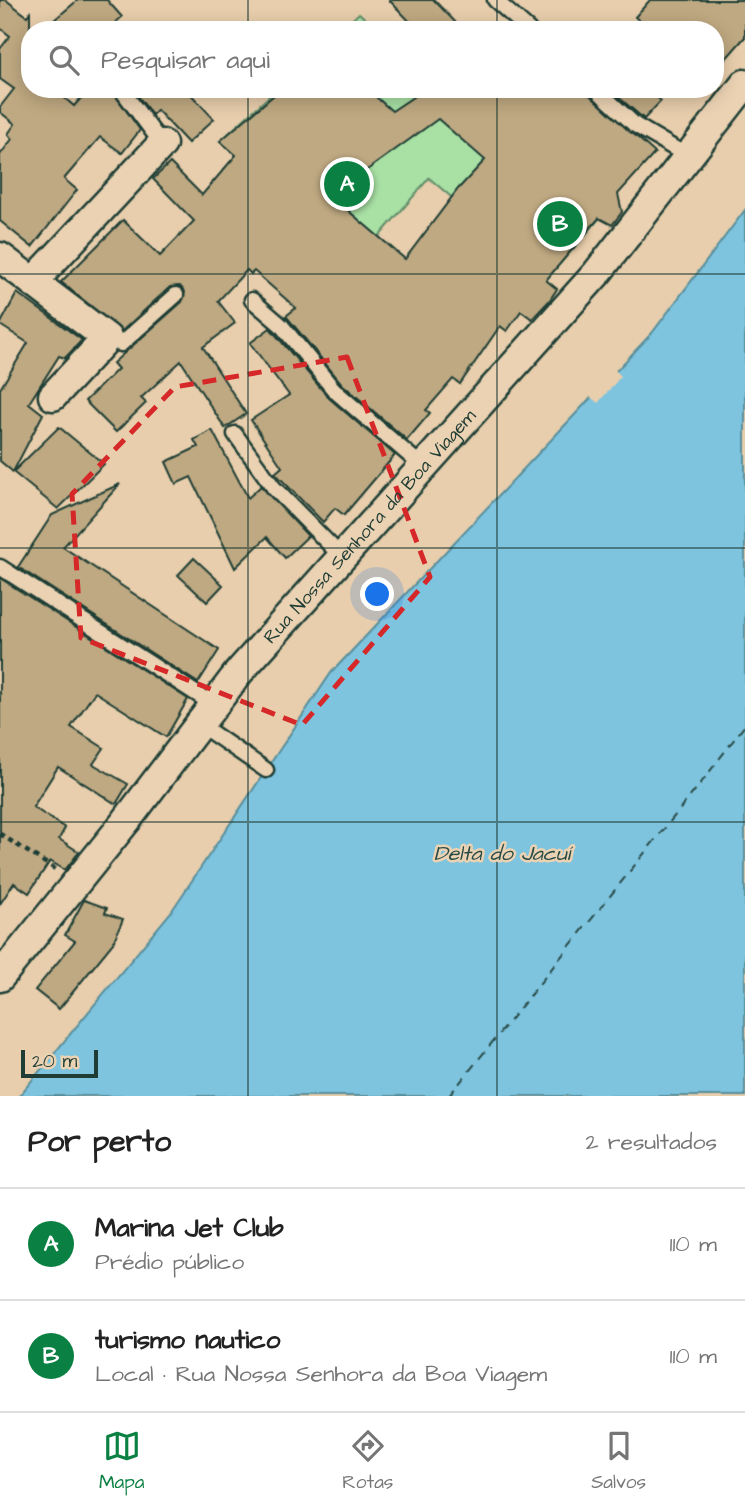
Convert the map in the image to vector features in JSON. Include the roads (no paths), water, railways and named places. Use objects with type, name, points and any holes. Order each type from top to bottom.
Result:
[{"type":"street","name":"Rua Nossa Senhora da Boa Viagem","points":[[0,977],[239,672],[612,254],[745,84]]},
{"type":"street","points":[[33,282],[162,144]]},
{"type":"street","points":[[0,257],[107,338],[53,396]]},
{"type":"lane","points":[[495,0],[519,21]]},
{"type":"lane","points":[[128,98],[162,144]]},
{"type":"lane","points":[[606,98],[635,125],[689,157]]},
{"type":"lane","points":[[107,338],[121,344],[176,295]]},
{"type":"lane","points":[[252,300],[281,325],[335,391],[423,467]]},
{"type":"lane","points":[[235,434],[274,488],[342,557]]},
{"type":"lane","points":[[0,567],[206,715],[266,770]]},
{"type":"water","name":"Delta do Jacuí","points":[[745,210],[745,1096],[19,1096],[171,912],[331,673],[652,333]]},
{"type":"place","name":"Marina Jet Club","points":[[347,184]]},
{"type":"place","name":"turismo nautico","points":[[560,224]]}]
